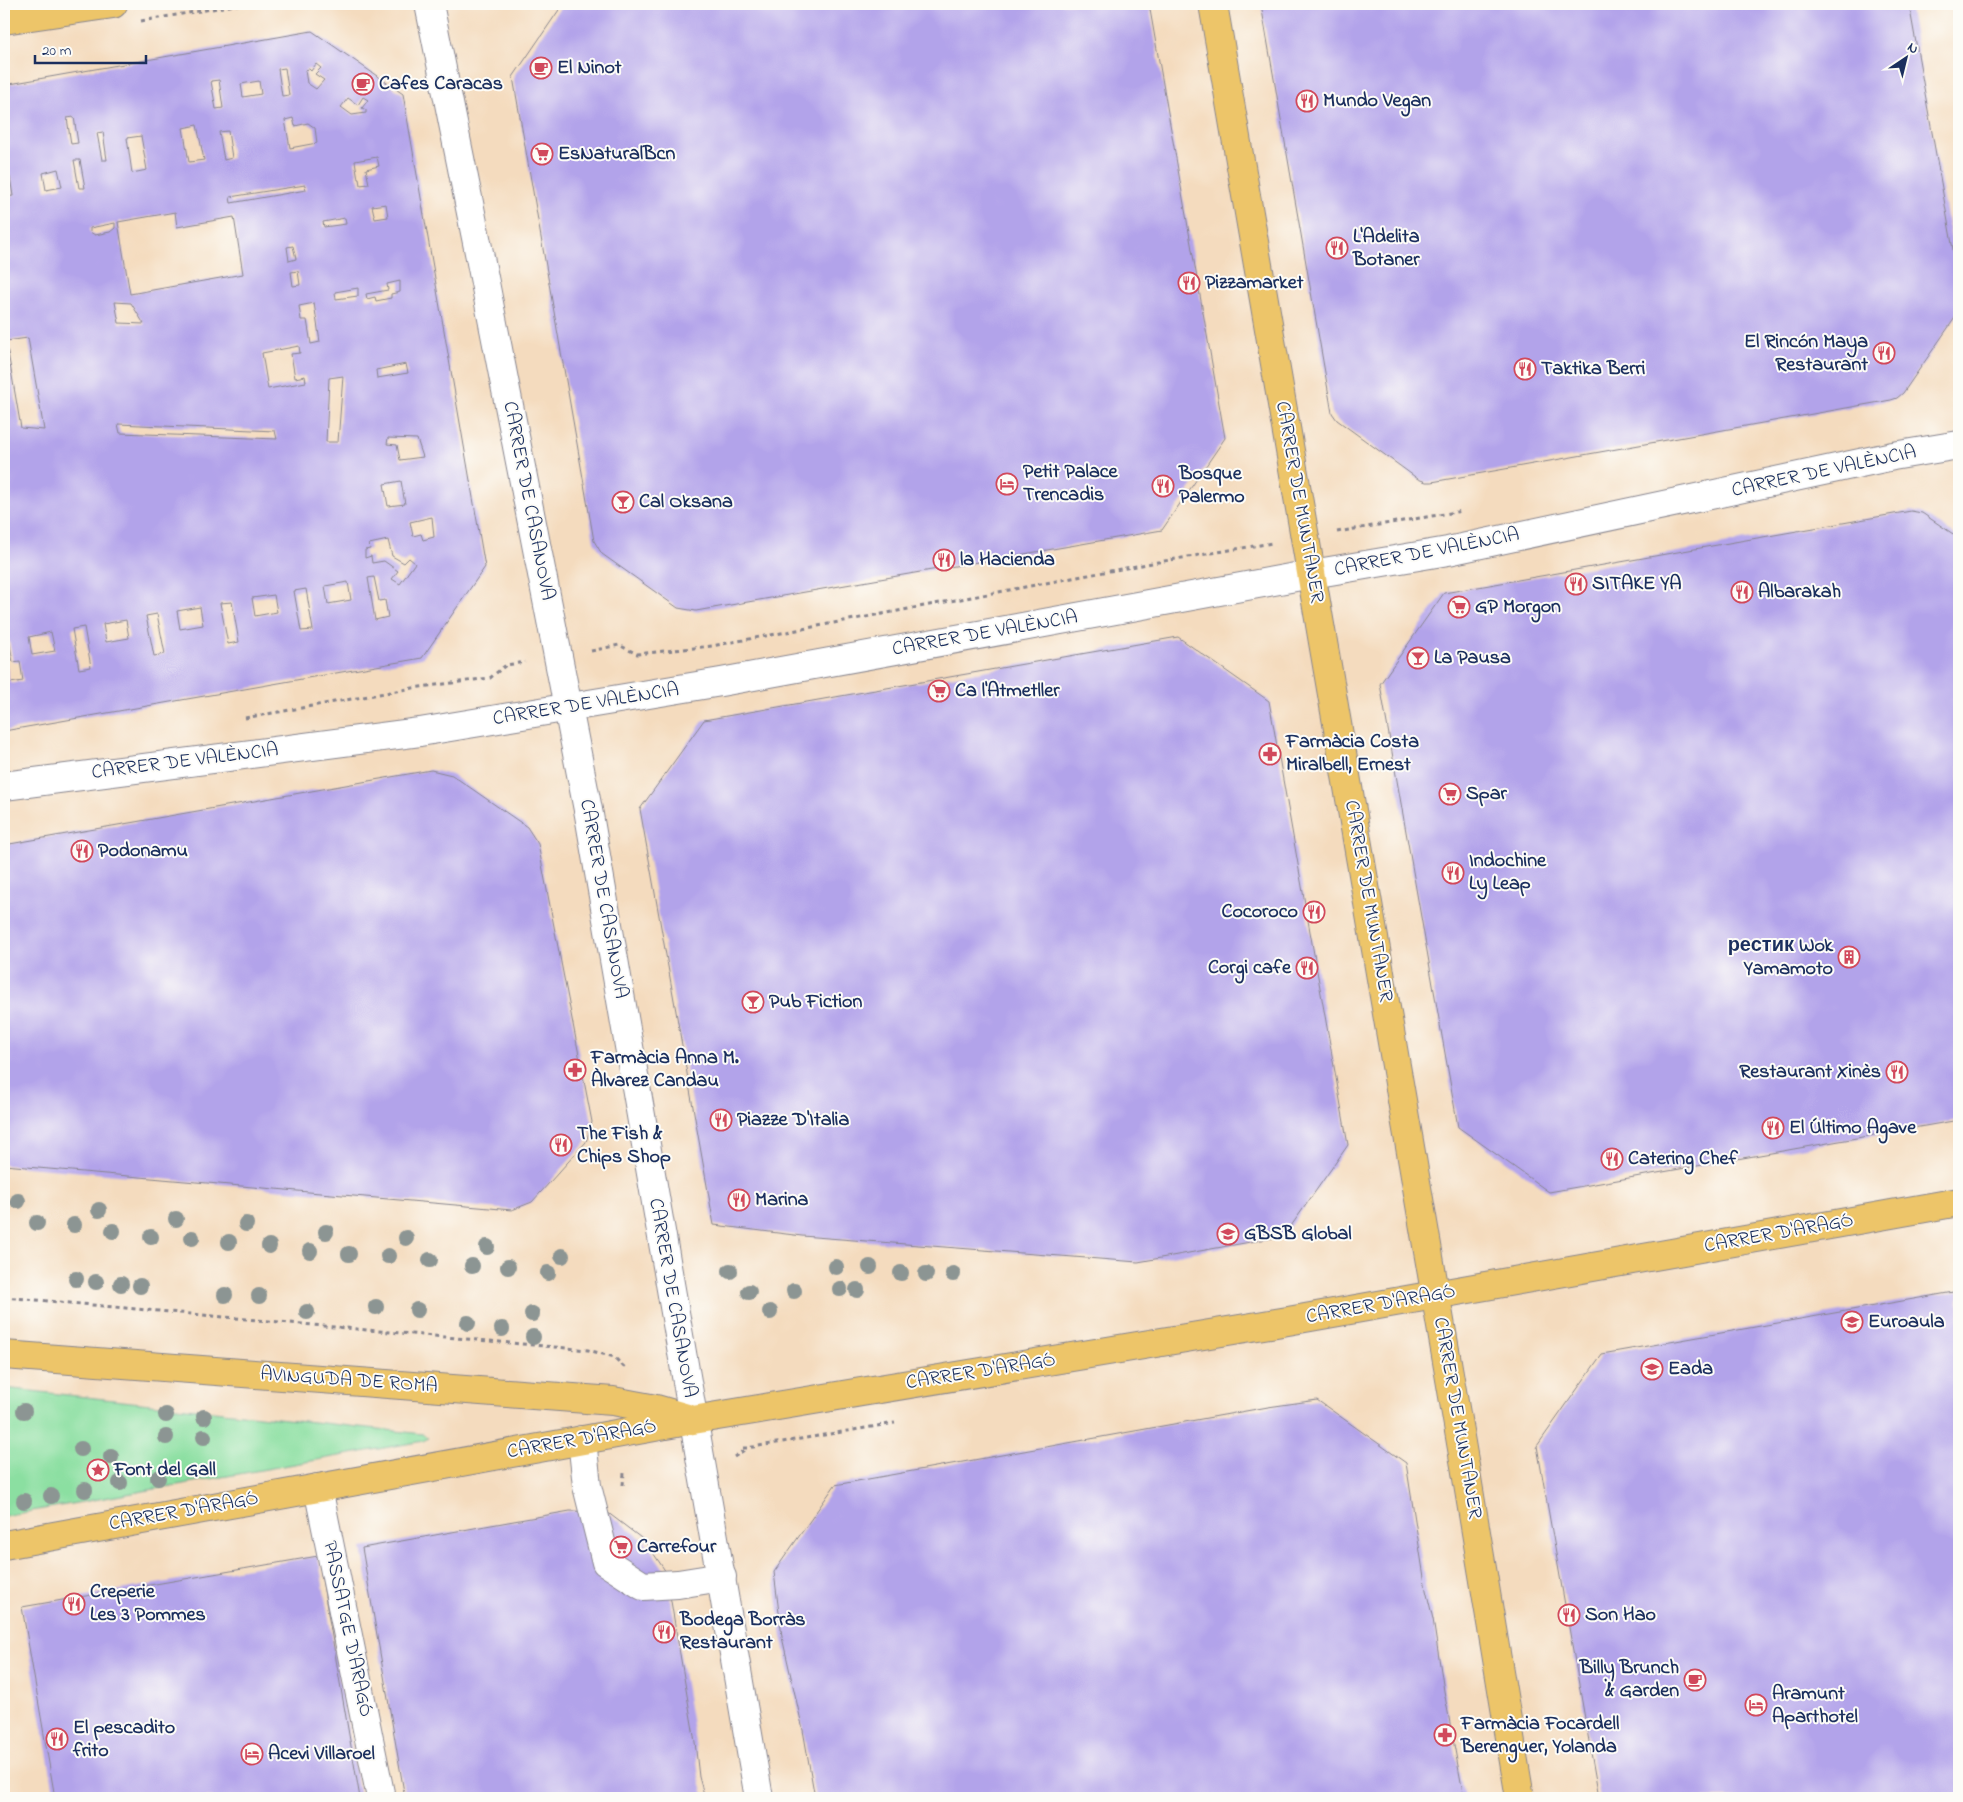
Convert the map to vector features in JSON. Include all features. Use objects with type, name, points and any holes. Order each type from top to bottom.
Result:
[{"type":"main road","points":[[4,20],[113,4]]},
{"type":"main road","name":"CARRER DE MUNTANER","points":[[1213,4],[1436,1295],[1520,1798]]},
{"type":"main road","name":"CARRER D'ARAGÓ","points":[[4,1545],[693,1420],[1288,1322],[1959,1202]]},
{"type":"main road","name":"AVINGUDA DE ROMA","points":[[4,1355],[613,1401],[656,1408],[693,1420]]},
{"type":"street","name":"CARRER DE CASANOVA","points":[[429,4],[533,523],[557,657],[589,816],[759,1798]]},
{"type":"street","name":"CARRER DE VALÈNCIA","points":[[4,786],[420,732],[731,681],[1312,574],[1448,551],[1893,456],[1959,445]]},
{"type":"street","points":[[582,1440],[587,1486],[606,1562],[643,1586],[678,1584],[722,1577]]},
{"type":"street","name":"PASSATGE D'ARAGÓ","points":[[318,1488],[381,1798]]},
{"type":"path","name":"CARRER DE VALÈNCIA","points":[[619,645],[637,654],[712,646],[1224,551]]},
{"type":"path","name":"CARRER DE VALÈNCIA","points":[[237,720],[412,688],[490,678],[506,665]]},
{"type":"path","points":[[4,1298],[588,1350],[614,1356],[625,1369]]},
{"type":"path","points":[[732,1458],[747,1448]]},
{"type":"path","name":"CARRER D'ARAGÓ","points":[[623,1486],[624,1473]]},
{"type":"green space","points":[[4,1388],[423,1434],[428,1438],[423,1441],[4,1516]]},
{"type":"building","points":[[563,4],[1149,4],[1225,438],[1162,530],[696,611],[678,608],[602,554],[594,541],[513,77]]},
{"type":"building","points":[[1261,4],[1909,4],[1959,283],[1959,312],[1903,393],[1891,400],[1432,482],[1418,479],[1337,420],[1332,413]]},
{"type":"building","points":[[312,31],[403,94],[485,567],[422,658],[4,731],[4,653],[10,683],[23,681],[20,661],[13,662],[9,640],[4,642],[4,197],[13,196],[10,177],[4,178],[4,85]],"holes":[[[316,64],[321,68],[315,74],[324,80],[316,89],[307,83],[305,70],[309,69],[311,71]],[[285,68],[289,95],[282,96],[278,69]],[[219,80],[223,108],[216,109],[211,81]],[[259,81],[261,94],[243,97],[241,84]],[[363,97],[368,100],[362,108],[366,110],[366,113],[352,115],[341,107],[348,98],[358,105]],[[74,117],[78,143],[71,144],[67,118]],[[293,118],[295,126],[308,123],[315,128],[317,143],[290,148],[285,120]],[[197,125],[204,160],[189,162],[183,128]],[[228,131],[232,158],[224,160],[219,132]],[[103,132],[107,160],[102,160],[97,133]],[[141,136],[147,170],[132,173],[127,138]],[[377,157],[379,166],[366,169],[369,184],[360,185],[355,161]],[[74,160],[80,160],[85,188],[79,188]],[[58,169],[62,187],[46,190],[43,173]],[[305,185],[306,190],[231,203],[230,197]],[[386,204],[388,217],[375,219],[372,206]],[[175,212],[177,227],[234,217],[243,274],[130,294],[118,222]],[[345,218],[346,224],[324,227],[323,222]],[[115,223],[115,228],[110,232],[95,235],[90,232],[90,228]],[[293,246],[296,259],[289,261],[287,247]],[[298,271],[300,285],[293,286],[291,272]],[[400,281],[400,292],[391,294],[391,298],[376,301],[375,297],[367,299],[366,294],[388,290],[387,284]],[[358,288],[358,296],[336,299],[335,292]],[[115,302],[131,303],[144,324],[119,323]],[[314,303],[320,342],[311,344],[307,320],[301,320],[299,306]],[[28,338],[44,430],[21,428],[6,341]],[[299,346],[300,353],[291,354],[295,378],[305,376],[306,382],[268,389],[262,353]],[[406,364],[408,373],[377,378],[376,370]],[[343,376],[338,442],[326,442],[329,378]],[[118,424],[275,431],[277,439],[120,433]],[[388,438],[417,439],[423,457],[400,460],[397,445],[387,444]],[[401,481],[405,504],[388,506],[384,484]],[[432,517],[434,537],[423,540],[421,534],[413,536],[410,522]],[[388,540],[392,556],[404,563],[409,558],[415,563],[400,584],[392,579],[398,571],[384,561],[372,563],[371,556],[365,558],[365,550],[370,549],[369,544]],[[374,577],[379,601],[385,600],[388,617],[375,620],[368,578]],[[348,582],[351,600],[328,604],[325,586]],[[306,589],[313,630],[301,631],[294,591]],[[274,595],[277,612],[255,616],[252,598]],[[232,602],[239,642],[228,644],[220,603]],[[200,607],[203,625],[180,629],[177,611]],[[157,614],[165,654],[154,656],[146,616]],[[126,620],[129,638],[106,642],[103,624]],[[84,627],[91,667],[79,669],[72,629]],[[51,632],[55,651],[32,655],[29,637]]]},
{"type":"building","points":[[1911,511],[1922,513],[1959,538],[1959,1120],[1549,1192],[1458,1127],[1380,684],[1444,593]]},
{"type":"building","points":[[1178,637],[1269,701],[1348,1145],[1284,1236],[1138,1262],[802,1236],[714,1225],[640,809],[704,720]]},
{"type":"building","points":[[431,770],[452,775],[527,827],[538,844],[592,1122],[586,1142],[532,1202],[512,1210],[4,1165],[4,845]]},
{"type":"building","points":[[1959,1291],[1959,1798],[1599,1798],[1537,1446],[1602,1354]]},
{"type":"building","points":[[1317,1400],[1406,1463],[1426,1590],[1433,1619],[1464,1798],[815,1798],[803,1730],[782,1637],[774,1572],[835,1485],[1268,1407]]},
{"type":"building","points":[[570,1511],[607,1512],[645,1541],[666,1572],[695,1742],[699,1777],[705,1798],[405,1798],[362,1548]]},
{"type":"building","points":[[318,1556],[360,1798],[55,1798],[22,1607]]},
{"type":"place","name":"El Ninot","points":[[541,68]]},
{"type":"place","name":"Cafes Caracas","points":[[363,84]]},
{"type":"place","name":"Mundo Vegan","points":[[1307,101]]},
{"type":"place","name":"EsNaturalBcn","points":[[542,154]]},
{"type":"place","name":"L'Adelita Botaner","points":[[1337,248]]},
{"type":"place","name":"Pizzamarket","points":[[1189,283]]},
{"type":"place","name":"El Rincón Maya Restaurant","points":[[1884,353]]},
{"type":"place","name":"Taktika Berri","points":[[1525,369]]},
{"type":"place","name":"Petit Palace Trencadis","points":[[1007,484]]},
{"type":"place","name":"Bosque Palermo","points":[[1163,486]]},
{"type":"place","name":"Cal Oksana","points":[[623,502]]},
{"type":"place","name":"la Hacienda","points":[[944,560]]},
{"type":"place","name":"SITAKE YA","points":[[1576,584]]},
{"type":"place","name":"Albarakah","points":[[1742,592]]},
{"type":"place","name":"GP Morgon","points":[[1459,607]]},
{"type":"place","name":"La Pausa","points":[[1418,658]]},
{"type":"place","name":"Ca l'Atmetller","points":[[939,691]]},
{"type":"place","name":"Farmàcia Costa Miralbell, Ernest","points":[[1270,754]]},
{"type":"place","name":"Spar","points":[[1450,794]]},
{"type":"place","name":"Podonamu","points":[[82,851]]},
{"type":"place","name":"Indochine Ly Leap","points":[[1453,873]]},
{"type":"place","name":"Cocoroco","points":[[1314,912]]},
{"type":"place","name":"рестик Wok Yamamoto","points":[[1849,957]]},
{"type":"place","name":"Corgi cafe","points":[[1307,968]]},
{"type":"place","name":"Pub Fiction","points":[[753,1002]]},
{"type":"place","name":"Farmàcia Anna M. Àlvarez Candau","points":[[575,1070]]},
{"type":"place","name":"Restaurant Xinès","points":[[1897,1072]]},
{"type":"place","name":"Piazze D'Italia","points":[[721,1120]]},
{"type":"place","name":"El Último Agave","points":[[1773,1128]]},
{"type":"place","name":"The Fish & Chips Shop","points":[[561,1145]]},
{"type":"place","name":"Catering Chef","points":[[1612,1159]]},
{"type":"place","name":"Marina","points":[[739,1200]]},
{"type":"place","name":"GBSB Global","points":[[1228,1234]]},
{"type":"place","name":"Euroaula","points":[[1852,1322]]},
{"type":"place","name":"Eada","points":[[1652,1369]]},
{"type":"place","name":"Font del Gall","points":[[98,1470]]},
{"type":"place","name":"Carrefour","points":[[621,1547]]},
{"type":"place","name":"Creperie Les 3 Pommes","points":[[74,1604]]},
{"type":"place","name":"Son Hao","points":[[1569,1615]]},
{"type":"place","name":"Bodega Borràs Restaurant","points":[[664,1632]]},
{"type":"place","name":"Billy Brunch & Garden","points":[[1695,1680]]},
{"type":"place","name":"Aramunt Aparthotel","points":[[1756,1705]]},
{"type":"place","name":"Farmàcia Focardell Berenguer, Yolanda","points":[[1445,1735]]},
{"type":"place","name":"El pescadito frito","points":[[57,1739]]},
{"type":"place","name":"Acevi Villaroel","points":[[252,1754]]}]
